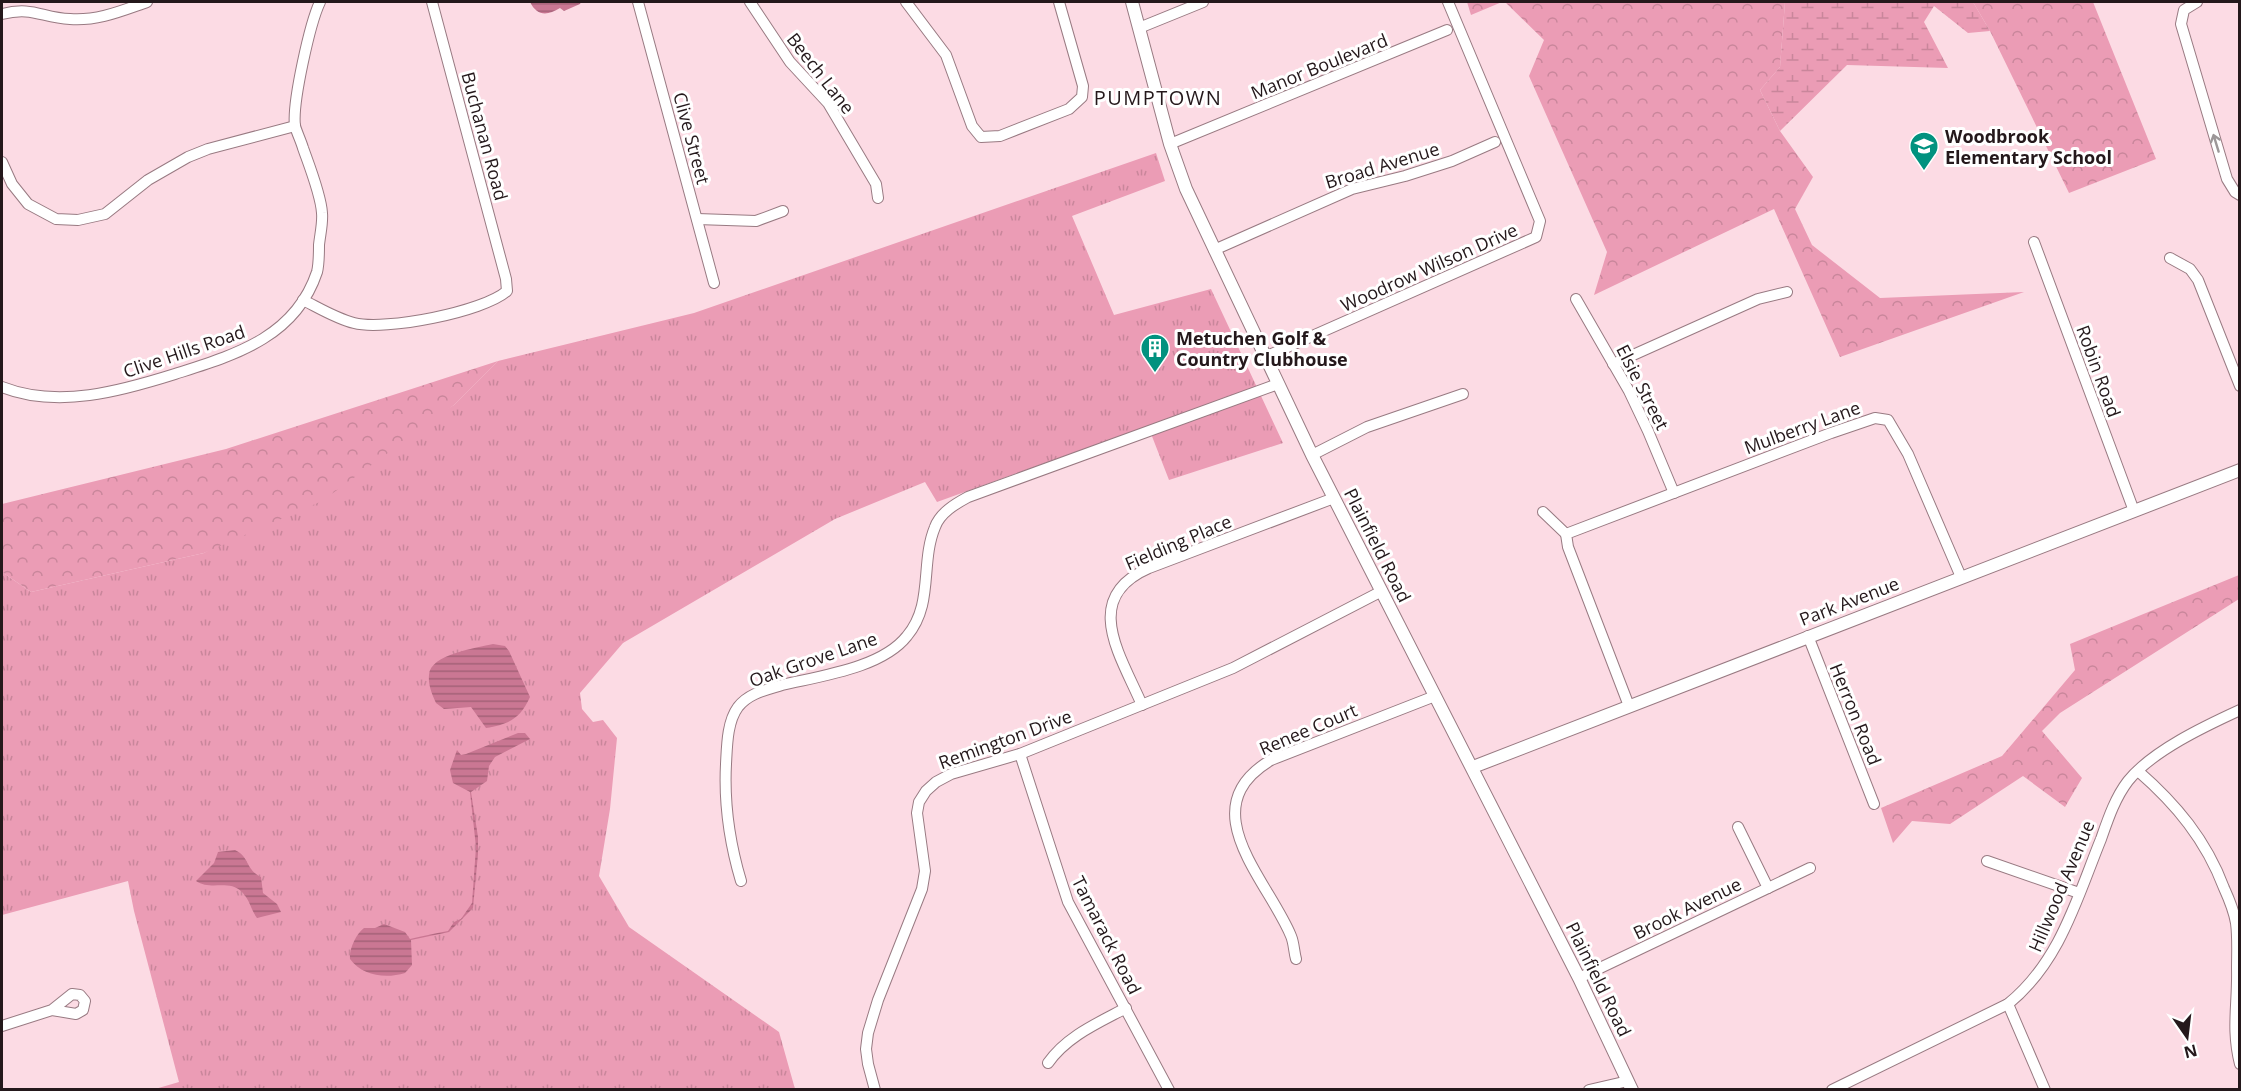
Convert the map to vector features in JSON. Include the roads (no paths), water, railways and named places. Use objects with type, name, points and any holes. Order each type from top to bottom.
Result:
[{"type":"street","points":[[2,14],[21,10],[68,19],[92,19],[147,2]]},
{"type":"street","name":"Clive Hills Road","points":[[2,387],[45,396],[80,396],[126,389],[248,349],[286,321],[303,300],[317,271],[322,213],[309,163],[295,126],[299,86],[313,17],[320,2]]},
{"type":"street","name":"Buchanan Road","points":[[303,300],[353,323],[380,325],[407,323],[448,313],[500,297],[507,291],[506,279],[432,2]]},
{"type":"street","name":"Clive Street","points":[[638,2],[714,283]]},
{"type":"street","name":"Beech Lane","points":[[750,2],[790,62],[828,103],[876,184],[878,198]]},
{"type":"street","points":[[906,2],[946,55],[972,126],[981,137],[986,138],[1000,136],[1069,109],[1082,97],[1083,86],[1059,2]]},
{"type":"street","name":"Plainfield Road","points":[[1132,2],[1170,144],[1186,189],[1214,250],[1312,455],[1473,767],[1630,1085]]},
{"type":"street","points":[[1139,28],[1203,2]]},
{"type":"street","name":"Woodrow Wilson Drive","points":[[1265,357],[1536,237],[1540,221],[1448,2]]},
{"type":"street","points":[[2197,2],[2184,10],[2181,24],[2227,179],[2235,192],[2240,195]]},
{"type":"street","name":"Manor Boulevard","points":[[1170,144],[1447,30]]},
{"type":"street","points":[[2,162],[12,184],[28,204],[57,219],[86,219],[105,214],[148,180],[188,157],[208,149],[295,126]]},
{"type":"street","name":"Broad Avenue","points":[[1214,250],[1352,189],[1452,161],[1495,142]]},
{"type":"street","points":[[698,219],[756,221],[783,212]]},
{"type":"street","name":"Robin Road","points":[[2034,242],[2134,511]]},
{"type":"street","points":[[2170,258],[2190,269],[2198,280],[2240,386]]},
{"type":"street","points":[[1614,364],[1758,299],[1787,292]]},
{"type":"street","name":"Elsie Street","points":[[1576,299],[1614,364],[1648,431],[1674,493]]},
{"type":"street","name":"Oak Grove Lane","points":[[741,881],[735,860],[726,777],[729,732],[738,708],[745,700],[759,692],[865,663],[896,647],[906,639],[920,616],[924,603],[935,526],[952,506],[968,497],[1278,384]]},
{"type":"street","points":[[1312,455],[1367,428],[1463,394]]},
{"type":"street","name":"Mulberry Lane","points":[[1566,534],[1875,418],[1888,420],[1908,454],[1961,577]]},
{"type":"street","name":"Park Avenue","points":[[1473,767],[2240,470]]},
{"type":"street","name":"Fielding Place","points":[[1142,705],[1116,646],[1110,626],[1110,613],[1114,598],[1127,580],[1149,568],[1334,498]]},
{"type":"street","points":[[1543,512],[1566,534],[1568,548],[1629,706]]},
{"type":"street","name":"Remington Drive","points":[[875,1089],[866,1049],[868,1033],[878,1000],[917,904],[923,880],[924,864],[917,813],[919,802],[926,790],[951,774],[1020,754],[1233,668],[1382,591]]},
{"type":"street","name":"Herron Road","points":[[1808,636],[1874,804]]},
{"type":"street","name":"Renee Court","points":[[1296,959],[1292,938],[1237,834],[1236,806],[1243,784],[1250,775],[1271,760],[1435,696]]},
{"type":"street","name":"Hillwood Avenue","points":[[1836,1089],[2008,1004],[2032,982],[2058,944],[2113,807],[2128,781],[2161,752],[2240,710]]},
{"type":"street","name":"Tamarack Road","points":[[1020,754],[1068,902],[1169,1089]]},
{"type":"street","points":[[2138,771],[2164,794],[2201,839],[2219,875],[2237,920],[2238,986],[2234,1023],[2240,1065]]},
{"type":"street","points":[[1738,827],[1768,888]]},
{"type":"street","points":[[1987,861],[2079,893]]},
{"type":"street","name":"Brook Avenue","points":[[1579,978],[1810,868]]},
{"type":"street","points":[[2008,1004],[2046,1089]]},
{"type":"street","points":[[1048,1063],[1058,1048],[1069,1040],[1126,1008]]},
{"type":"street","points":[[2,1026],[52,1010]]},
{"type":"street","points":[[1590,1089],[1630,1085]]},
{"type":"place","name":"Woodbrook Elementary School","points":[[1924,172]]},
{"type":"place","name":"Metuchen Golf & Country Clubhouse","points":[[1155,374]]},
{"type":"district","name":"PUMPTOWN","points":[[1158,97]]}]
